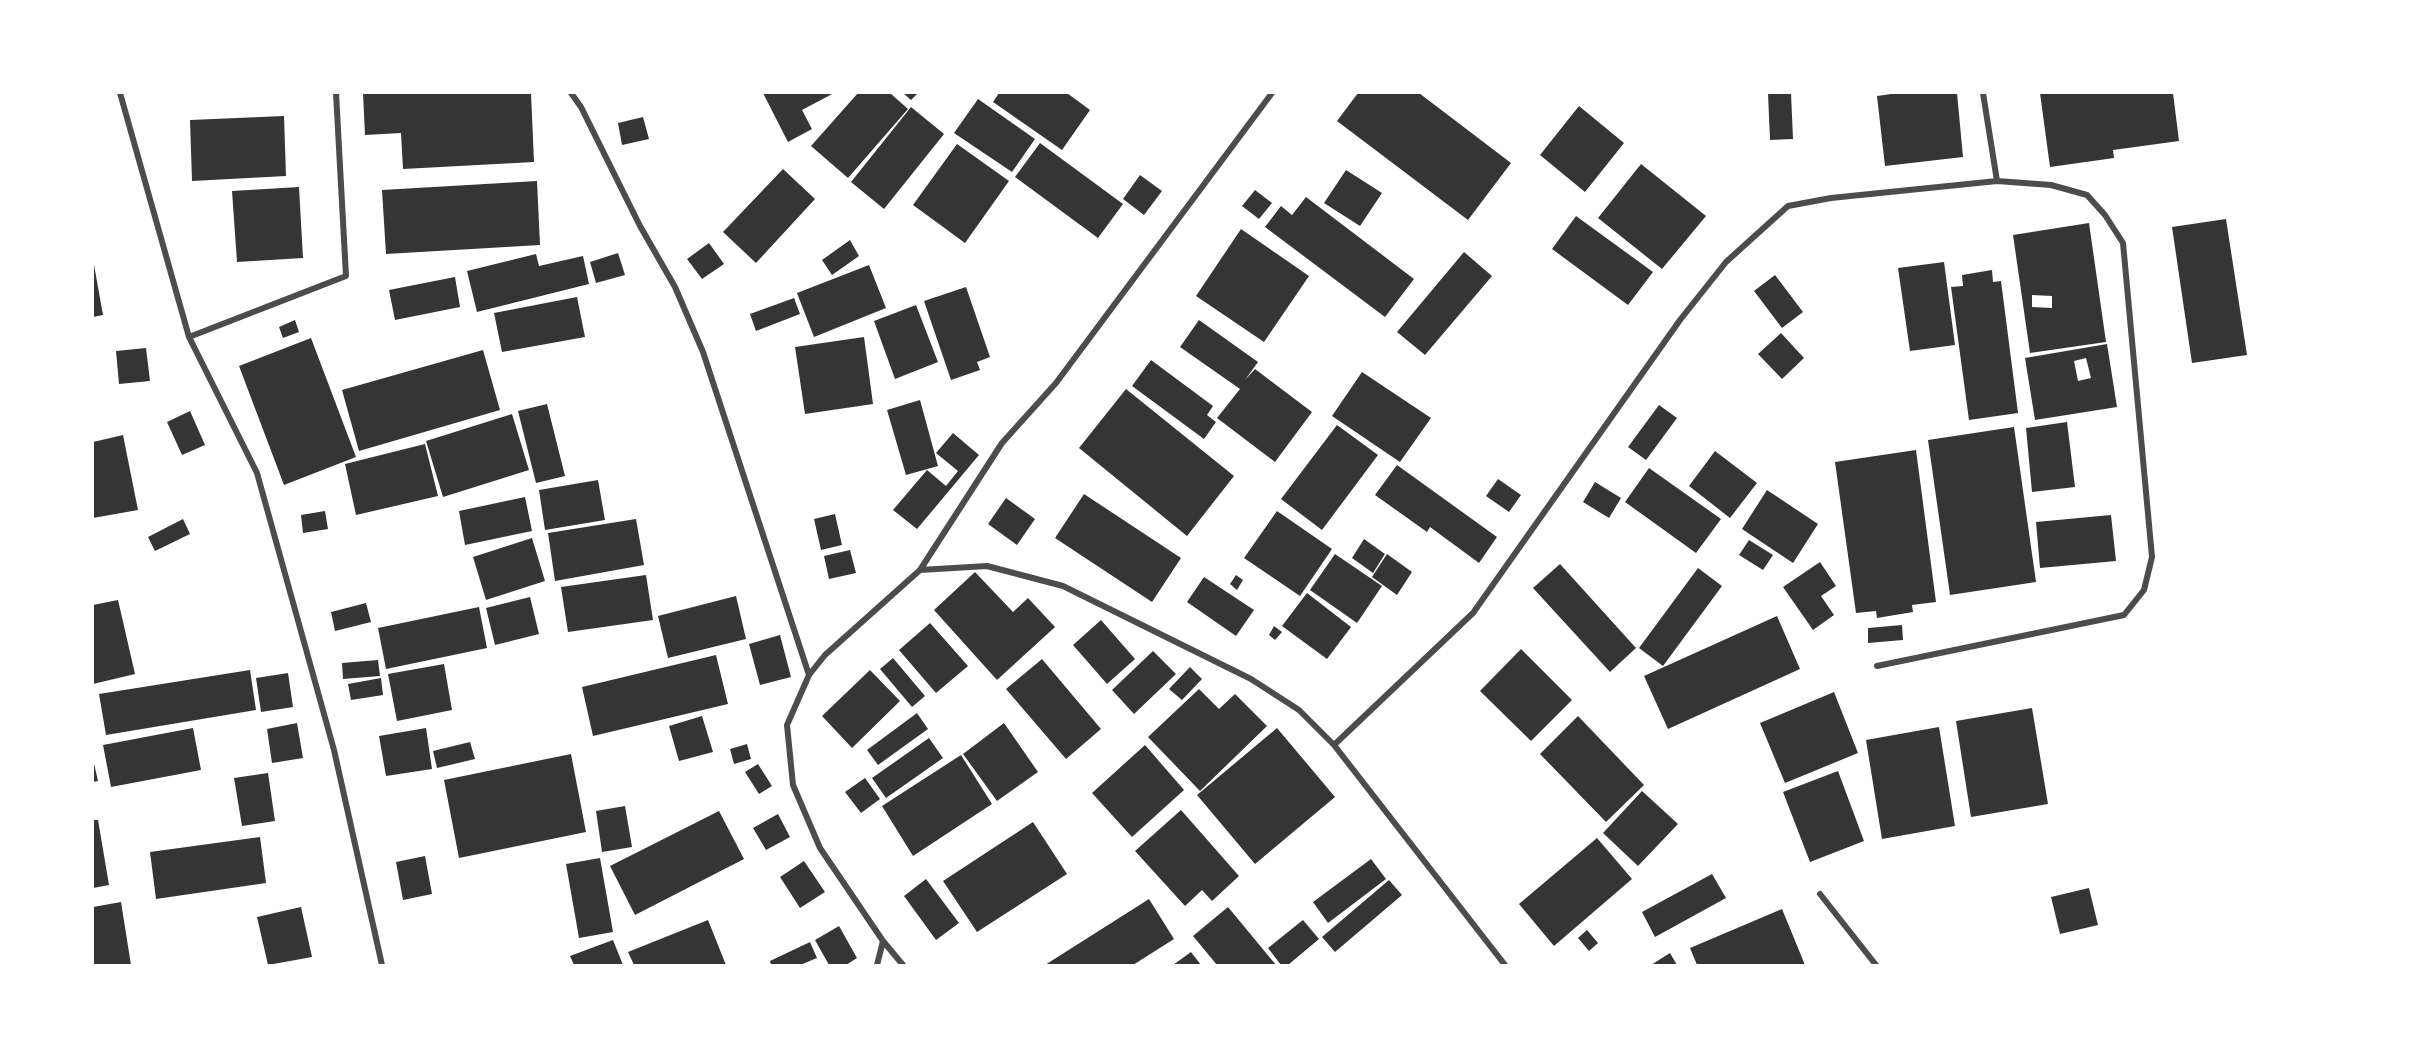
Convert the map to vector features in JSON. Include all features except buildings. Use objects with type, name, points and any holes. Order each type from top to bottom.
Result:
[{"type":"street","points":[[120,93],[189,337],[257,473],[334,750],[382,965]]},
{"type":"street","points":[[189,337],[345,276],[336,93]]},
{"type":"street","points":[[571,93],[640,226],[675,287],[703,352],[809,675]]},
{"type":"street","points":[[903,965],[883,941],[820,848],[793,785],[787,724],[809,675],[825,655],[920,570],[1002,443],[1056,383],[1272,93]]},
{"type":"street","points":[[1983,93],[1997,181]]},
{"type":"street","points":[[1334,745],[1473,613],[1680,320],[1726,262],[1788,206],[1831,198],[1997,181],[2051,185],[2087,195],[2105,215],[2123,243],[2152,557],[2145,590],[2124,615],[1877,666]]},
{"type":"street","points":[[920,570],[987,566],[1063,586],[1251,679],[1299,710],[1334,745],[1505,965]]},
{"type":"street","points":[[1820,894],[1876,965]]},
{"type":"street","points":[[877,965],[883,941]]}]
